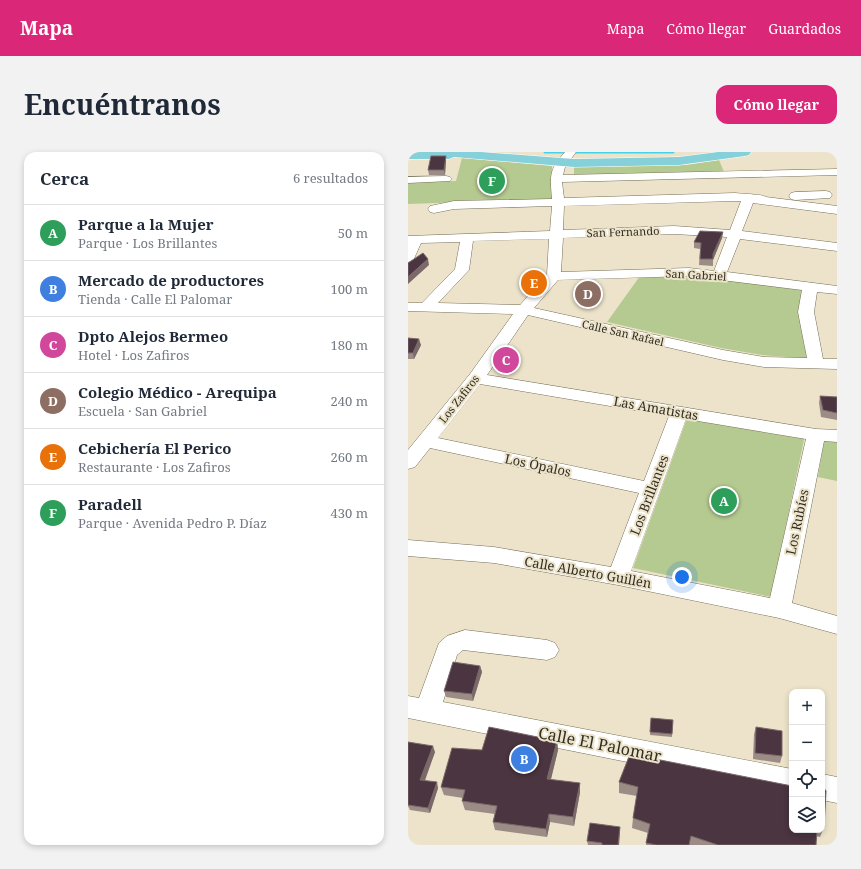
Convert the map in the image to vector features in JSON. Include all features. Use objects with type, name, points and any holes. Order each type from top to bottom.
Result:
[{"type":"main road","points":[[435,152],[679,161],[745,152]]},
{"type":"main road","points":[[408,155],[486,153],[566,157],[668,158],[716,152]]},
{"type":"street","points":[[554,276],[558,202],[556,179],[566,157]]},
{"type":"street","points":[[814,172],[836,210]]},
{"type":"street","points":[[556,179],[837,172]]},
{"type":"street","points":[[408,180],[446,179]]},
{"type":"street","points":[[748,200],[773,196],[826,194]]},
{"type":"street","points":[[434,209],[454,205],[735,197],[748,200],[836,210]]},
{"type":"street","points":[[719,275],[748,200]]},
{"type":"street","name":"San Fernando","points":[[412,240],[674,230],[734,234],[837,247]]},
{"type":"street","points":[[426,306],[462,270],[467,238]]},
{"type":"street","points":[[408,258],[412,240]]},
{"type":"street","name":"San Gabriel","points":[[554,276],[689,272],[837,290]]},
{"type":"street","name":"Los Zafiros","points":[[408,463],[476,378],[524,310],[554,276]]},
{"type":"street","points":[[810,286],[806,312],[816,363]]},
{"type":"street","name":"Calle San Rafael","points":[[408,306],[524,310],[723,355],[764,362],[837,364]]},
{"type":"street","name":"Las Amatistas","points":[[476,378],[816,435],[837,436]]},
{"type":"street","name":"Los Brillantes","points":[[618,577],[679,412]]},
{"type":"street","name":"Los Rubíes","points":[[779,609],[816,435]]},
{"type":"street","name":"Los Ópalos","points":[[425,441],[651,489]]},
{"type":"street","name":"Calle Alberto Guillén","points":[[408,548],[494,555],[618,577],[779,609],[837,625]]},
{"type":"street","points":[[417,709],[447,650],[455,643],[465,640],[547,650]]},
{"type":"street","name":"Calle El Palomar","points":[[417,709],[789,781]]},
{"type":"street","points":[[825,788],[837,790]]},
{"type":"green space","points":[[462,158],[552,166],[552,199],[408,204],[408,182],[456,181]]},
{"type":"green space","points":[[719,160],[724,172],[574,176],[574,167],[687,165]]},
{"type":"green space","points":[[640,276],[692,276],[801,289],[801,311],[812,359],[762,355],[721,348],[607,322]]},
{"type":"green space","points":[[687,418],[805,435],[771,597],[633,568]]},
{"type":"green space","points":[[824,441],[837,442],[837,481],[818,477]]},
{"type":"building","points":[[431,156],[446,156],[444,170],[428,170]]},
{"type":"building","points":[[700,231],[723,232],[713,254],[713,259],[700,259],[701,243],[694,242]]},
{"type":"building","points":[[423,253],[428,259],[408,277],[408,263]]},
{"type":"building","points":[[408,338],[419,339],[413,353],[408,353]]},
{"type":"building","points":[[820,396],[837,397],[837,413],[823,410]]},
{"type":"building","points":[[453,662],[480,666],[472,694],[444,691]]},
{"type":"building","points":[[651,718],[673,720],[672,734],[650,732]]},
{"type":"building","points":[[489,727],[557,741],[547,779],[580,783],[573,817],[549,814],[546,829],[493,822],[497,806],[462,801],[465,790],[441,787],[452,748],[482,750]]},
{"type":"building","points":[[756,727],[782,731],[782,756],[755,753]]},
{"type":"building","points":[[408,742],[433,746],[420,780],[437,782],[428,808],[408,805]]},
{"type":"building","points":[[630,754],[789,785],[789,833],[817,833],[816,845],[718,845],[691,836],[689,845],[657,845],[646,843],[650,824],[633,818],[638,787],[619,782]]},
{"type":"building","points":[[590,823],[620,827],[618,845],[602,845],[602,843],[587,841]]},
{"type":"waterway","points":[[545,152],[673,152]]},
{"type":"place","name":"Paradell","points":[[492,181]]},
{"type":"place","name":"Cebichería El Perico","points":[[534,283]]},
{"type":"place","name":"Colegio Médico - Arequipa","points":[[588,294]]},
{"type":"place","name":"Dpto Alejos Bermeo","points":[[506,360]]},
{"type":"place","name":"Parque a la Mujer","points":[[724,501]]},
{"type":"place","name":"Mercado de productores","points":[[524,759]]}]
